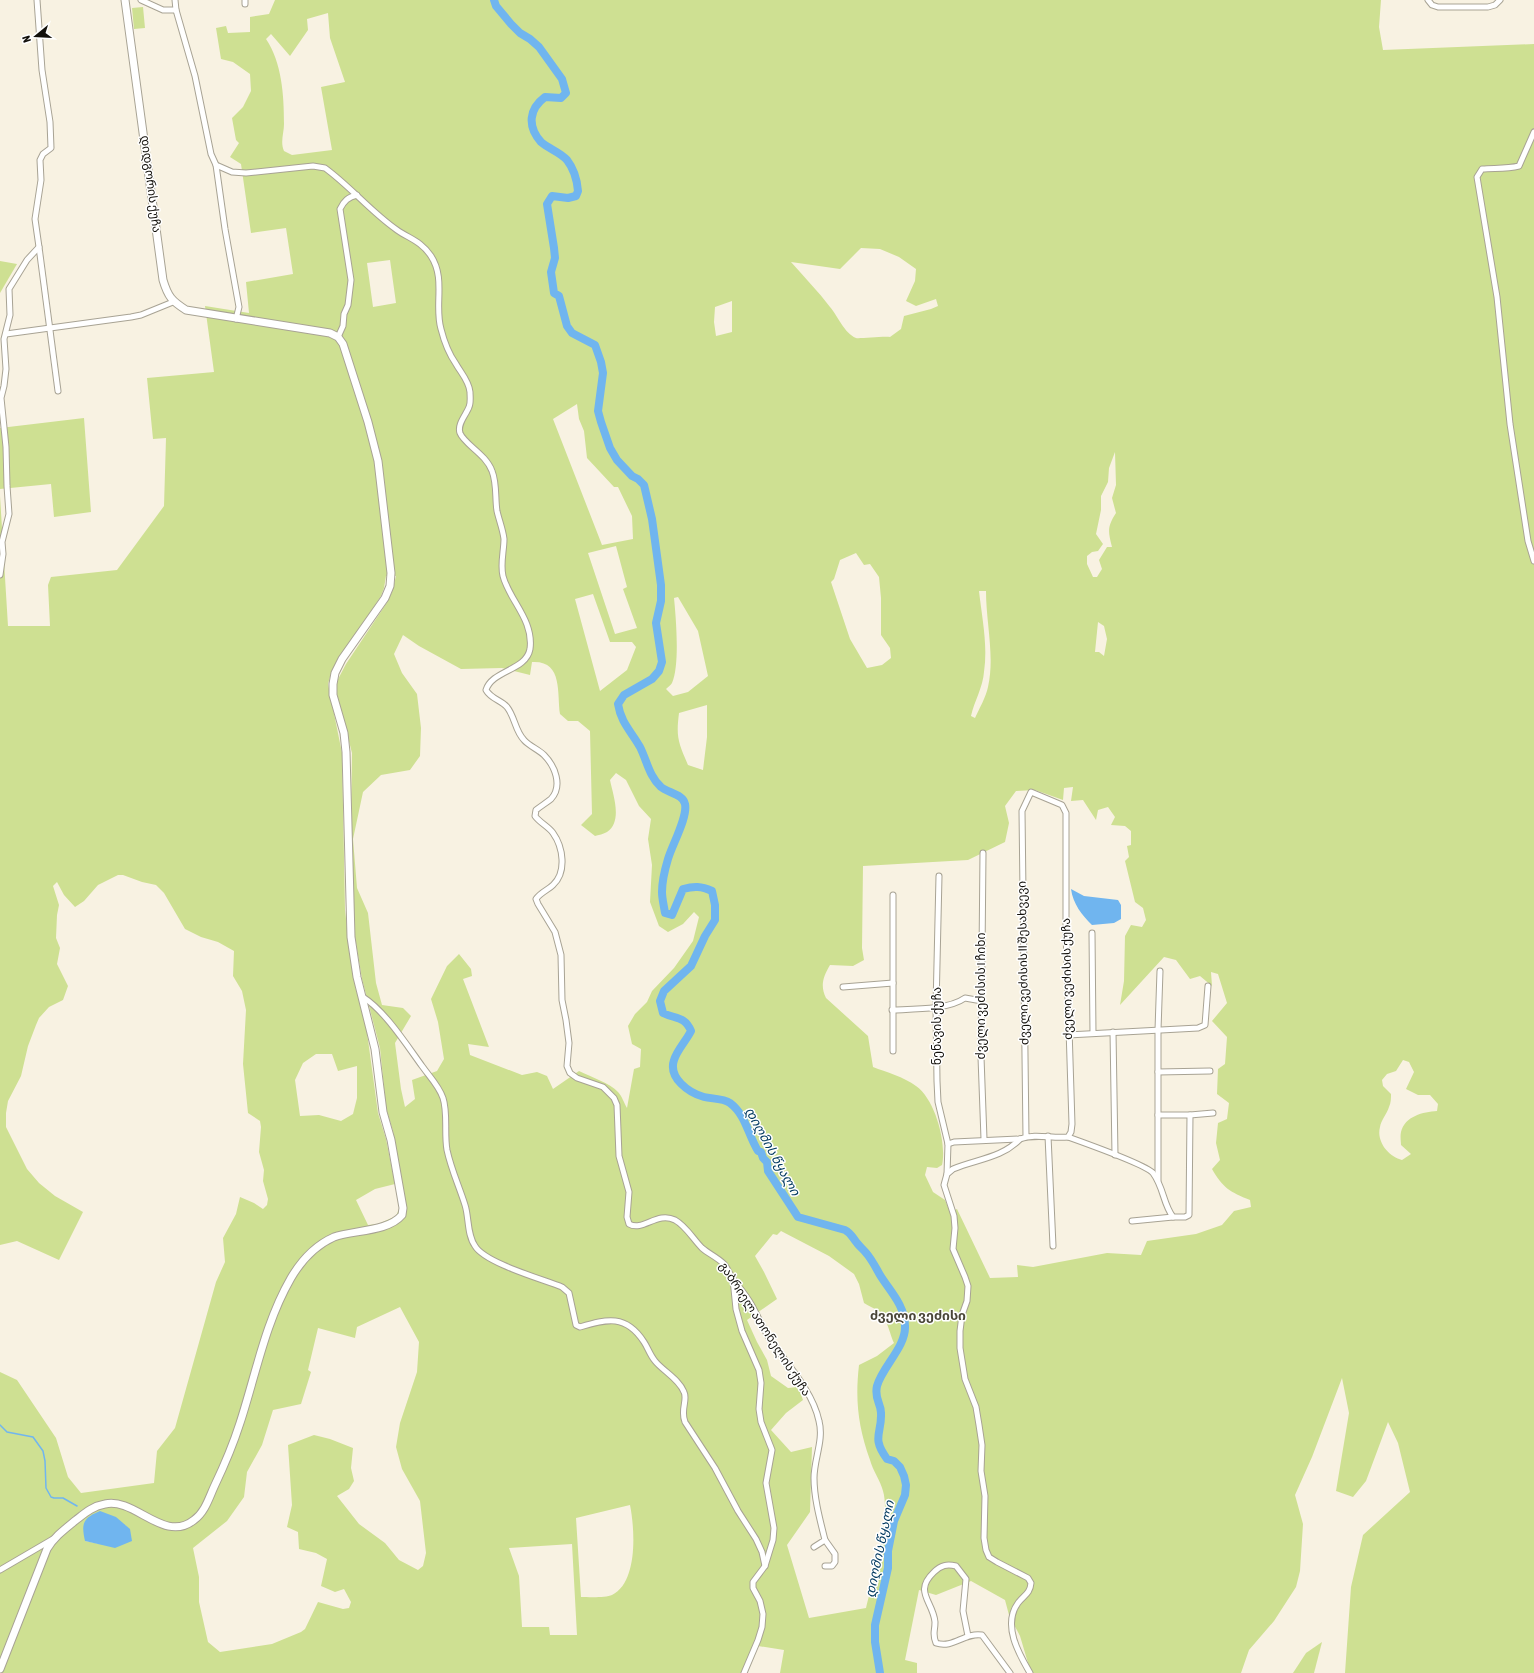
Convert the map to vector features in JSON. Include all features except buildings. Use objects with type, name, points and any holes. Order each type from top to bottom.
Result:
[{"type":"street","points":[[37,0],[45,94],[50,122],[51,148],[43,154],[40,160],[41,180],[35,219],[58,391]]},
{"type":"street","name":"დიდგორის ქუჩა","points":[[125,0],[163,280],[167,292],[173,302]]},
{"type":"street","points":[[141,0],[163,10],[176,10]]},
{"type":"street","points":[[175,0],[176,10],[195,76],[210,154],[216,165],[225,229],[239,307],[236,318]]},
{"type":"street","points":[[1428,0],[1432,5],[1438,7],[1488,7],[1495,5],[1500,0]]},
{"type":"street","points":[[1534,132],[1520,166],[1508,169],[1482,169],[1477,177],[1498,305],[1510,424],[1528,541],[1534,561]]},
{"type":"street","name":"გაბრიელ ათონელის ქუჩა","points":[[216,165],[232,172],[246,173],[313,166],[325,168],[397,230],[415,239],[424,247],[436,266],[439,279],[440,327],[446,344],[470,390],[470,406],[462,420],[460,433],[465,440],[487,461],[493,472],[497,511],[504,538],[501,564],[503,577],[526,624],[530,639],[530,651],[522,662],[497,677],[488,684],[486,690],[489,696],[508,708],[518,733],[525,742],[543,754],[549,761],[554,769],[557,781],[557,789],[551,798],[536,810],[535,816],[553,833],[559,844],[563,864],[559,876],[553,885],[536,899],[555,932],[561,955],[562,1000],[569,1043],[566,1066],[570,1073],[577,1078],[603,1087],[614,1098],[618,1114],[620,1156],[629,1192],[627,1217],[629,1224],[633,1227],[639,1226],[658,1218],[665,1217],[675,1220],[691,1234],[702,1248],[716,1256],[725,1265],[733,1279],[738,1284],[772,1341],[814,1404],[820,1422],[821,1439],[816,1457],[814,1478],[816,1500],[825,1540],[835,1554],[835,1562],[832,1566],[826,1566]]},
{"type":"street","points":[[338,337],[343,326],[344,314],[348,305],[351,280],[340,209],[349,197],[357,195]]},
{"type":"street","points":[[0,575],[3,554],[2,542],[9,514],[6,486],[6,447],[1,398],[6,369],[4,339],[10,316],[10,289],[27,260],[39,247]]},
{"type":"street","points":[[0,1570],[53,1539],[91,1508],[105,1503],[123,1505],[170,1527],[180,1527],[194,1521],[202,1512],[221,1472],[240,1423],[268,1326],[292,1276],[308,1255],[319,1246],[334,1237],[392,1224],[402,1215],[403,1208],[391,1140],[383,1112],[375,1049],[357,977],[351,936],[346,752],[344,733],[333,695],[335,673],[342,659],[385,598],[390,586],[391,573],[378,461],[368,422],[343,344],[338,337],[330,333],[186,310],[173,302],[136,316],[6,334]]},
{"type":"street","name":"ძველი ვეძისის ქუჩა","points":[[1031,792],[1062,805],[1066,813],[1066,932],[1072,1124],[1071,1132],[1068,1137]]},
{"type":"street","name":"ძველი ვეძისის II შესახვევი","points":[[1026,1137],[1022,933],[1022,811],[1031,792]]},
{"type":"street","name":"ძველი ვეძისის I ჩიხი","points":[[983,853],[981,1057],[984,1139]]},
{"type":"street","name":"ნენავის ქუჩა","points":[[938,876],[936,1007],[938,1102],[948,1144],[947,1174]]},
{"type":"street","points":[[893,895],[893,1051]]},
{"type":"street","points":[[1092,933],[1093,1033]]},
{"type":"street","points":[[1158,1181],[1158,1030],[1160,971]]},
{"type":"street","points":[[843,987],[893,984]]},
{"type":"street","points":[[1068,1034],[1198,1028],[1205,1026],[1208,986]]},
{"type":"street","points":[[363,997],[371,1002],[397,1033],[439,1088],[444,1099],[447,1149],[453,1172],[468,1215],[471,1237],[474,1246],[497,1262],[562,1287],[569,1293],[576,1325],[580,1327],[612,1319],[630,1326],[644,1341],[654,1360],[685,1392],[686,1398],[683,1408],[685,1422],[715,1468],[738,1511],[756,1539],[762,1552],[765,1566]]},
{"type":"street","points":[[892,1010],[936,1007],[960,1002],[966,998],[982,1001]]},
{"type":"street","points":[[1113,1032],[1115,1155]]},
{"type":"street","points":[[1158,1072],[1210,1071]]},
{"type":"street","points":[[1158,1116],[1190,1116],[1213,1113]]},
{"type":"street","points":[[1132,1221],[1185,1217],[1189,1215],[1190,1116]]},
{"type":"street","points":[[1048,1136],[1053,1246]]},
{"type":"street","points":[[948,1144],[984,1139],[1020,1139],[1026,1137],[1048,1136],[1059,1138],[1068,1137],[1151,1171],[1158,1181],[1173,1217]]},
{"type":"street","points":[[1020,1139],[1003,1152],[953,1169],[947,1174],[944,1185],[954,1216],[955,1228],[953,1249],[968,1286],[967,1301],[962,1315],[960,1348],[965,1378],[976,1407],[982,1445],[981,1471],[985,1496],[984,1538],[986,1550],[989,1557],[1028,1578],[1031,1583],[1030,1590],[1018,1603],[1012,1622],[1012,1636],[1017,1650],[1030,1673]]},
{"type":"street","points":[[733,1279],[736,1308],[742,1331],[759,1370],[762,1383],[759,1409],[761,1422],[772,1450],[766,1483],[774,1528],[773,1540],[765,1566],[753,1582],[753,1588],[762,1607],[762,1627],[744,1673]]},
{"type":"street","points":[[0,1669],[39,1566],[53,1539]]},
{"type":"street","points":[[814,1547],[825,1540]]},
{"type":"street","points":[[968,1636],[963,1612],[966,1579],[956,1566],[948,1564],[939,1568],[927,1579],[924,1588],[935,1622],[933,1636],[936,1643],[942,1645],[951,1644],[974,1634],[982,1635],[1010,1673]]},
{"type":"green space","points":[[275,0],[1381,0],[1379,27],[1383,50],[1534,44],[1534,1673],[1345,1673],[1351,1587],[1363,1535],[1410,1492],[1398,1443],[1388,1422],[1366,1481],[1353,1497],[1336,1491],[1349,1413],[1342,1378],[1312,1457],[1295,1495],[1303,1524],[1300,1571],[1296,1587],[1274,1621],[1249,1650],[1241,1673],[1031,1673],[1020,1636],[1009,1615],[1005,1600],[971,1581],[936,1595],[919,1590],[905,1660],[917,1663],[917,1673],[780,1673],[784,1650],[758,1646],[747,1673],[0,1673],[0,1372],[17,1380],[56,1438],[68,1477],[81,1493],[154,1483],[157,1451],[175,1428],[216,1282],[225,1262],[223,1238],[236,1214],[240,1197],[263,1209],[267,1205],[268,1199],[263,1181],[264,1170],[259,1152],[260,1121],[248,1113],[243,1064],[246,1010],[242,991],[233,976],[234,951],[218,942],[201,937],[185,929],[164,893],[156,885],[123,875],[118,875],[98,885],[84,901],[75,907],[64,895],[57,882],[53,886],[59,905],[56,938],[60,948],[57,964],[68,986],[63,1000],[49,1007],[39,1018],[28,1046],[21,1076],[8,1101],[6,1127],[27,1169],[39,1183],[55,1196],[83,1212],[59,1260],[17,1241],[0,1245],[0,496],[8,626],[50,626],[48,585],[51,577],[117,570],[164,506],[166,438],[153,439],[147,378],[214,372],[205,306],[249,313],[246,282],[293,274],[286,228],[251,233],[241,164],[230,157],[239,143],[236,140],[232,118],[243,107],[251,91],[250,74],[233,62],[221,59],[216,28],[226,26],[228,33],[250,32],[250,17],[269,14]],"holes":[[[328,13],[330,38],[345,82],[321,87],[332,150],[292,155],[284,151],[282,141],[284,124],[283,91],[276,58],[266,39],[271,34],[290,56],[308,30],[307,19]],[[861,248],[880,249],[899,257],[916,269],[915,281],[906,301],[916,306],[936,299],[938,306],[904,316],[901,329],[890,337],[856,338],[848,332],[825,301],[791,262],[840,269]],[[390,260],[396,303],[373,307],[367,263]],[[732,301],[732,332],[716,336],[714,322],[715,307]],[[577,404],[579,419],[584,431],[587,458],[614,487],[618,487],[632,516],[633,539],[602,545],[553,419]],[[1115,452],[1116,485],[1112,498],[1116,513],[1109,529],[1112,547],[1107,547],[1099,560],[1102,569],[1097,577],[1093,577],[1087,564],[1087,556],[1092,552],[1098,551],[1103,544],[1096,534],[1101,510],[1101,496],[1108,482],[1109,468]],[[616,546],[627,587],[623,589],[637,628],[615,634],[588,553]],[[856,553],[864,565],[870,564],[879,577],[881,598],[881,635],[890,648],[891,658],[882,665],[867,668],[850,639],[831,582],[834,579],[840,560]],[[386,576],[396,576],[392,592],[386,604],[346,664],[336,683],[337,694],[352,753],[351,825],[355,937],[362,979],[380,1048],[386,1108],[393,1131],[405,1203],[399,1209],[396,1216],[378,1224],[368,1225],[356,1200],[375,1189],[395,1184],[386,1139],[378,1113],[365,1018],[356,990],[348,937],[345,910],[342,753],[328,684],[332,670],[381,596]],[[979,591],[986,591],[991,663],[987,691],[975,718],[971,716],[983,678],[985,662],[984,632]],[[593,594],[610,642],[632,642],[636,647],[627,670],[600,691],[575,599]],[[678,597],[698,631],[708,676],[688,692],[673,696],[666,689],[672,683],[676,665],[676,617],[674,598]],[[1098,622],[1104,626],[1107,639],[1104,656],[1099,652],[1095,652]],[[403,635],[419,646],[461,669],[502,668],[530,675],[532,662],[542,663],[549,666],[554,672],[556,679],[560,714],[568,721],[578,721],[590,731],[592,814],[581,825],[595,836],[606,833],[612,827],[615,821],[616,808],[610,780],[616,773],[626,780],[639,806],[651,819],[648,839],[652,865],[650,902],[659,926],[668,932],[683,924],[694,912],[699,917],[693,941],[674,968],[652,991],[647,1002],[635,1014],[628,1026],[632,1044],[641,1049],[640,1067],[634,1069],[627,1108],[621,1095],[615,1089],[579,1071],[553,1089],[547,1076],[537,1072],[522,1075],[470,1055],[468,1044],[489,1047],[463,979],[472,976],[471,969],[459,954],[447,966],[431,999],[438,1022],[444,1059],[437,1071],[412,1080],[415,1099],[405,1107],[395,1043],[411,1016],[403,1008],[382,1005],[376,983],[368,913],[357,888],[353,839],[363,792],[381,775],[410,770],[420,756],[421,728],[417,694],[402,673],[394,654]],[[707,705],[707,737],[703,770],[688,765],[680,745],[678,734],[679,713]],[[1073,787],[1071,801],[1083,800],[1096,820],[1098,810],[1108,807],[1115,817],[1111,825],[1125,826],[1131,831],[1131,845],[1127,846],[1129,857],[1125,861],[1135,902],[1143,908],[1146,920],[1142,927],[1131,925],[1125,936],[1124,981],[1120,1005],[1164,957],[1176,960],[1190,979],[1200,976],[1212,986],[1211,972],[1218,974],[1227,1003],[1212,1021],[1227,1037],[1225,1064],[1218,1069],[1217,1094],[1229,1103],[1227,1119],[1218,1123],[1216,1143],[1220,1160],[1212,1169],[1220,1181],[1228,1189],[1250,1200],[1251,1207],[1234,1211],[1222,1225],[1196,1234],[1147,1241],[1141,1255],[1107,1253],[1033,1267],[1017,1265],[1018,1277],[990,1278],[957,1209],[950,1212],[945,1200],[933,1192],[925,1175],[927,1167],[937,1168],[942,1165],[943,1156],[943,1145],[938,1122],[929,1101],[923,1092],[916,1086],[895,1075],[873,1067],[868,1036],[826,998],[823,989],[823,982],[830,965],[853,966],[864,960],[862,948],[863,866],[968,860],[1005,842],[1009,823],[1005,806],[1016,791],[1035,790],[1063,800],[1064,788]],[[316,1054],[332,1054],[338,1071],[357,1066],[357,1098],[353,1114],[341,1121],[319,1115],[300,1116],[295,1080],[303,1063]],[[1403,1060],[1409,1062],[1414,1072],[1406,1089],[1418,1095],[1430,1095],[1438,1104],[1437,1111],[1426,1112],[1415,1116],[1406,1122],[1401,1134],[1401,1145],[1411,1154],[1402,1160],[1388,1152],[1380,1138],[1379,1133],[1381,1124],[1388,1110],[1391,1099],[1391,1094],[1383,1086],[1382,1080],[1387,1074],[1396,1071]],[[781,1231],[829,1256],[854,1274],[859,1284],[864,1303],[881,1313],[886,1321],[894,1343],[877,1356],[859,1365],[857,1390],[860,1424],[871,1464],[883,1491],[885,1503],[883,1533],[877,1566],[866,1608],[809,1618],[787,1545],[810,1512],[812,1447],[791,1452],[771,1430],[786,1413],[803,1400],[798,1387],[788,1388],[771,1376],[767,1360],[747,1320],[777,1299],[755,1256],[773,1234],[777,1235]],[[400,1307],[419,1342],[417,1372],[400,1423],[396,1447],[402,1469],[420,1501],[426,1553],[423,1566],[418,1570],[399,1560],[385,1543],[359,1524],[337,1496],[349,1489],[354,1481],[351,1468],[353,1448],[330,1439],[314,1435],[288,1445],[292,1505],[287,1527],[298,1532],[299,1549],[316,1553],[327,1559],[321,1586],[335,1592],[344,1589],[351,1602],[349,1608],[343,1609],[318,1602],[305,1629],[301,1632],[272,1644],[220,1652],[208,1642],[199,1602],[199,1577],[193,1548],[227,1521],[244,1497],[247,1472],[262,1445],[273,1410],[301,1404],[311,1372],[308,1370],[318,1328],[355,1338],[357,1327]],[[630,1505],[633,1528],[633,1554],[630,1567],[626,1579],[620,1588],[612,1595],[601,1597],[581,1597],[576,1518]],[[125,1525],[129,1529],[100,1544],[85,1541]],[[572,1544],[577,1635],[550,1635],[549,1627],[522,1627],[519,1576],[509,1548]]]},
{"type":"green space","points":[[143,7],[145,28],[134,29],[132,8]]},
{"type":"green space","points":[[0,261],[17,264],[0,293]]},
{"type":"green space","points":[[84,418],[91,512],[54,517],[51,484],[0,489],[0,428]]},
{"type":"green space","points":[[1322,1642],[1314,1673],[1293,1673],[1306,1653]]},
{"type":"water","points":[[1071,889],[1084,896],[1118,900],[1121,905],[1121,919],[1114,923],[1092,925],[1078,909]]},
{"type":"water","points":[[100,1511],[116,1517],[130,1529],[132,1541],[115,1548],[85,1541],[83,1530],[85,1522],[90,1516]]},
{"type":"waterway","name":"დიღმის წყალი","points":[[494,0],[496,6],[511,24],[520,33],[539,47],[562,79],[566,93],[561,98],[545,97],[536,107],[532,118],[533,130],[536,136],[547,147],[567,160],[575,174],[578,187],[576,196],[568,198],[552,196],[547,204],[555,258],[551,272],[554,293],[559,296],[567,326],[572,333],[595,345],[603,373],[598,411],[601,422],[610,448],[617,460],[632,476],[644,485],[652,519],[661,585],[661,601],[656,623],[662,662],[659,671],[652,679],[624,695],[618,704],[619,711],[624,722],[640,747],[657,783],[664,789],[681,798],[685,804],[684,816],[670,853],[664,876],[662,892],[665,913],[672,915],[683,889],[691,887],[701,887],[712,891],[715,905],[715,920],[705,936],[691,966],[664,991],[660,1001],[663,1013],[683,1020],[689,1026],[691,1031],[675,1056],[673,1067],[674,1073],[681,1084],[692,1092],[704,1097],[724,1100],[730,1103],[740,1113],[758,1151],[761,1152],[763,1158],[767,1162],[768,1171],[798,1217],[849,1232],[871,1259],[896,1298],[904,1318],[905,1326],[902,1342],[880,1379],[876,1390],[881,1413],[878,1436],[879,1445],[887,1459],[894,1461],[900,1467],[906,1485],[905,1495],[894,1521],[888,1551],[888,1568],[875,1625],[875,1642],[880,1673]]},
{"type":"waterway","points":[[0,1425],[7,1432],[33,1437],[43,1451],[46,1488],[51,1497],[63,1498],[77,1506]]},
{"type":"district","name":"ძველი ვეძისი","points":[[918,1315]]}]
